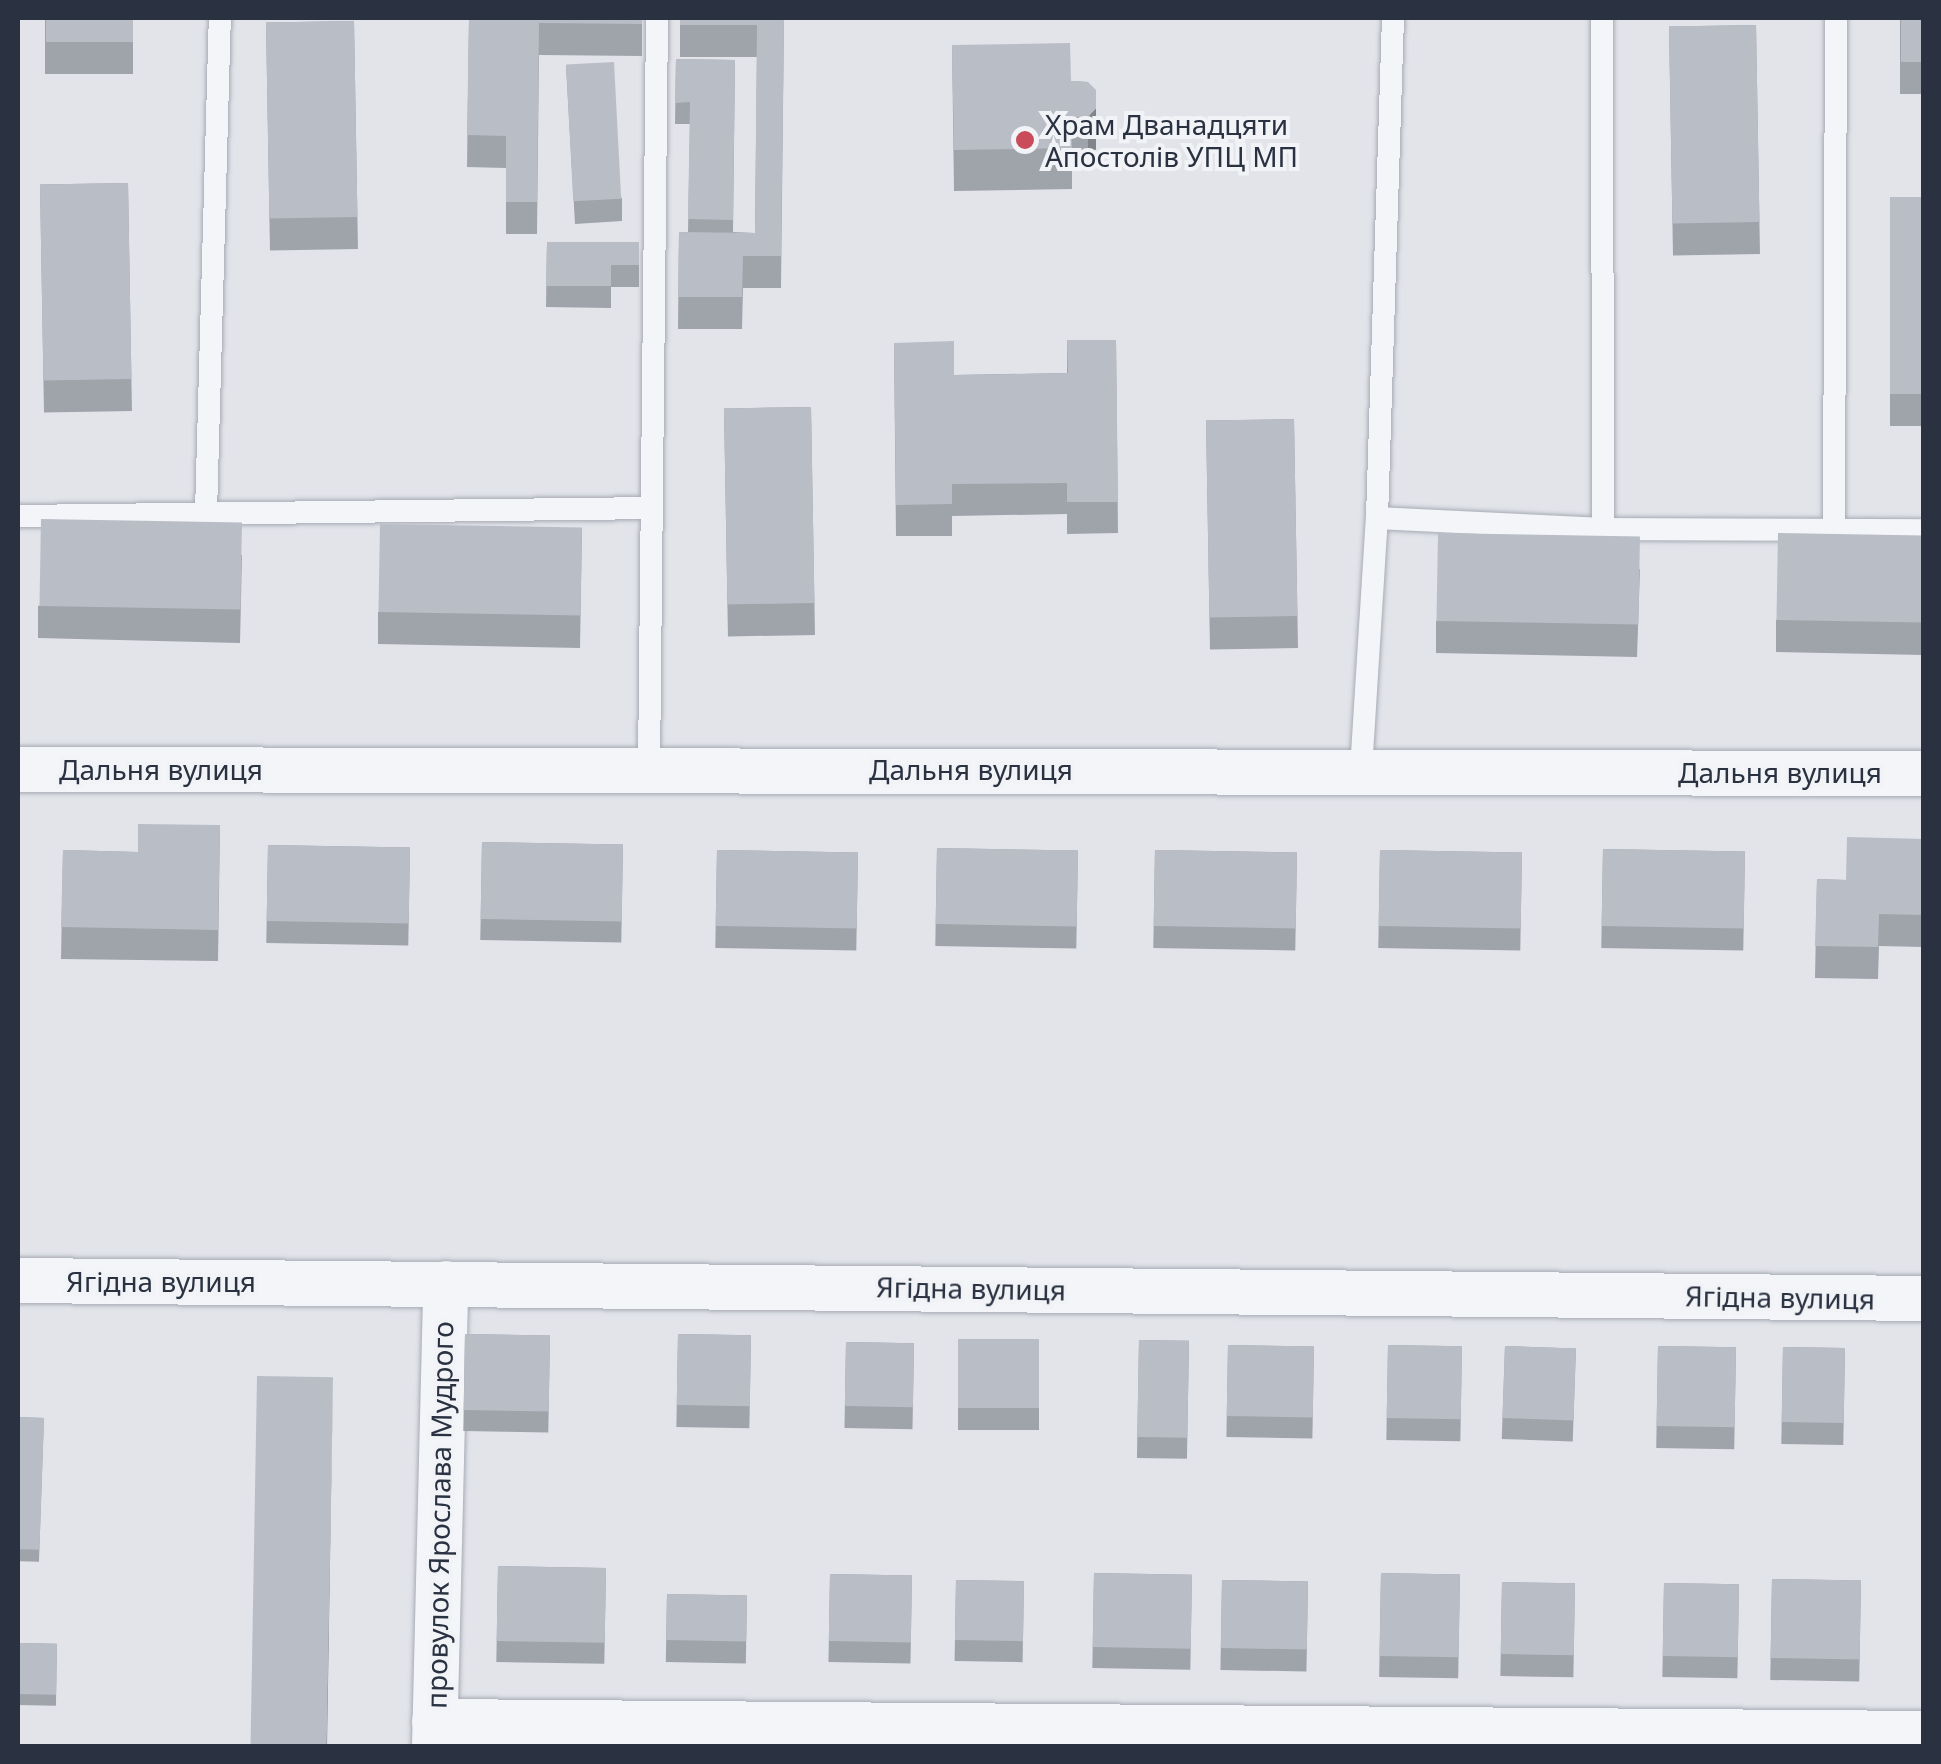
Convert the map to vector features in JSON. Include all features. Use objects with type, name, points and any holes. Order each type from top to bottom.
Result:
[{"type":"street","name":"Дальня вулиця","points":[[18,770],[1924,773]]},
{"type":"street","name":"Ягідна вулиця","points":[[18,1280],[1924,1298]]},
{"type":"street","name":"провулок Ярослава Мудрого","points":[[434,1734],[445,1283]]},
{"type":"street","points":[[434,1734],[1924,1733]]},
{"type":"lane","points":[[206,513],[220,18]]},
{"type":"lane","points":[[648,768],[657,18]]},
{"type":"lane","points":[[1361,770],[1376,518],[1394,18]]},
{"type":"lane","points":[[1602,18],[1603,529]]},
{"type":"lane","points":[[1834,530],[1836,18]]},
{"type":"lane","points":[[18,516],[651,508]]},
{"type":"lane","points":[[1376,518],[1603,529],[1924,530]]},
{"type":"building","points":[[46,18],[133,18],[133,42],[46,42]]},
{"type":"building","points":[[469,18],[642,18],[642,24],[539,23],[537,202],[506,202],[506,136],[467,135]]},
{"type":"building","points":[[680,18],[784,18],[781,256],[743,256],[742,297],[678,297],[679,232],[755,233],[757,25],[680,25]]},
{"type":"building","points":[[1901,18],[1924,18],[1924,62],[1901,62]]},
{"type":"building","points":[[354,21],[357,217],[269,219],[266,23]]},
{"type":"building","points":[[1756,25],[1759,222],[1672,223],[1669,27]]},
{"type":"building","points":[[1070,43],[1071,81],[1088,82],[1096,90],[1096,108],[1088,117],[1071,117],[1072,148],[954,150],[952,45]]},
{"type":"building","points":[[676,59],[735,60],[733,220],[688,219],[690,102],[675,103]]},
{"type":"building","points":[[614,62],[621,199],[573,201],[566,65]]},
{"type":"building","points":[[128,183],[131,379],[43,381],[40,185]]},
{"type":"building","points":[[1890,197],[1924,197],[1924,394],[1890,394]]},
{"type":"building","points":[[547,242],[639,242],[639,265],[611,265],[611,286],[546,286]]},
{"type":"building","points":[[1067,340],[1116,340],[1118,502],[1067,502],[1067,483],[952,484],[952,504],[896,505],[894,343],[954,341],[954,375],[1068,373]]},
{"type":"building","points":[[811,407],[814,603],[727,604],[724,409]]},
{"type":"building","points":[[1294,419],[1297,616],[1209,618],[1206,421]]},
{"type":"building","points":[[41,519],[242,523],[240,609],[39,606]]},
{"type":"building","points":[[380,524],[582,528],[580,616],[378,612]]},
{"type":"building","points":[[1438,533],[1640,537],[1638,625],[1436,621]]},
{"type":"building","points":[[1778,533],[1924,536],[1922,623],[1776,620]]},
{"type":"building","points":[[138,824],[220,825],[218,930],[61,927],[63,850],[138,852]]},
{"type":"building","points":[[1847,837],[1924,839],[1924,915],[1879,914],[1878,947],[1815,946],[1817,879],[1846,880]]},
{"type":"building","points":[[482,842],[623,844],[622,921],[481,919]]},
{"type":"building","points":[[268,845],[410,847],[409,923],[267,921]]},
{"type":"building","points":[[937,848],[1078,850],[1077,926],[936,924]]},
{"type":"building","points":[[1603,849],[1745,851],[1744,928],[1602,926]]},
{"type":"building","points":[[717,850],[858,852],[857,928],[716,926]]},
{"type":"building","points":[[1155,850],[1297,852],[1296,928],[1154,926]]},
{"type":"building","points":[[1380,850],[1522,852],[1521,928],[1379,926]]},
{"type":"building","points":[[465,1334],[550,1335],[549,1411],[464,1410]]},
{"type":"building","points":[[678,1334],[751,1335],[750,1406],[677,1405]]},
{"type":"building","points":[[958,1339],[1039,1339],[1039,1408],[958,1408]]},
{"type":"building","points":[[1139,1340],[1189,1341],[1187,1438],[1137,1437]]},
{"type":"building","points":[[846,1342],[914,1343],[913,1407],[845,1406]]},
{"type":"building","points":[[1228,1345],[1314,1347],[1313,1417],[1227,1416]]},
{"type":"building","points":[[1388,1345],[1462,1346],[1461,1419],[1387,1418]]},
{"type":"building","points":[[1505,1346],[1576,1348],[1573,1420],[1502,1418]]},
{"type":"building","points":[[1658,1346],[1736,1347],[1735,1427],[1657,1426]]},
{"type":"building","points":[[1783,1347],[1845,1348],[1844,1423],[1782,1422]]},
{"type":"building","points":[[257,1376],[333,1377],[327,1746],[251,1746]]},
{"type":"building","points":[[18,1417],[44,1418],[39,1550],[18,1549]]},
{"type":"building","points":[[498,1566],[606,1568],[605,1643],[497,1641]]},
{"type":"building","points":[[1094,1573],[1192,1575],[1191,1649],[1093,1647]]},
{"type":"building","points":[[1381,1573],[1460,1574],[1459,1657],[1380,1656]]},
{"type":"building","points":[[830,1574],[912,1575],[911,1642],[829,1641]]},
{"type":"building","points":[[1772,1579],[1861,1581],[1860,1660],[1771,1658]]},
{"type":"building","points":[[956,1580],[1024,1581],[1023,1641],[955,1640]]},
{"type":"building","points":[[1222,1580],[1308,1582],[1307,1649],[1221,1648]]},
{"type":"building","points":[[1502,1582],[1575,1583],[1574,1655],[1501,1654]]},
{"type":"building","points":[[1664,1583],[1739,1584],[1738,1657],[1663,1656]]},
{"type":"building","points":[[667,1594],[747,1595],[746,1641],[666,1640]]},
{"type":"building","points":[[18,1643],[57,1644],[56,1695],[18,1694]]},
{"type":"place","name":"Храм Дванадцяти Апостолів УПЦ МП","points":[[1025,140]]}]
